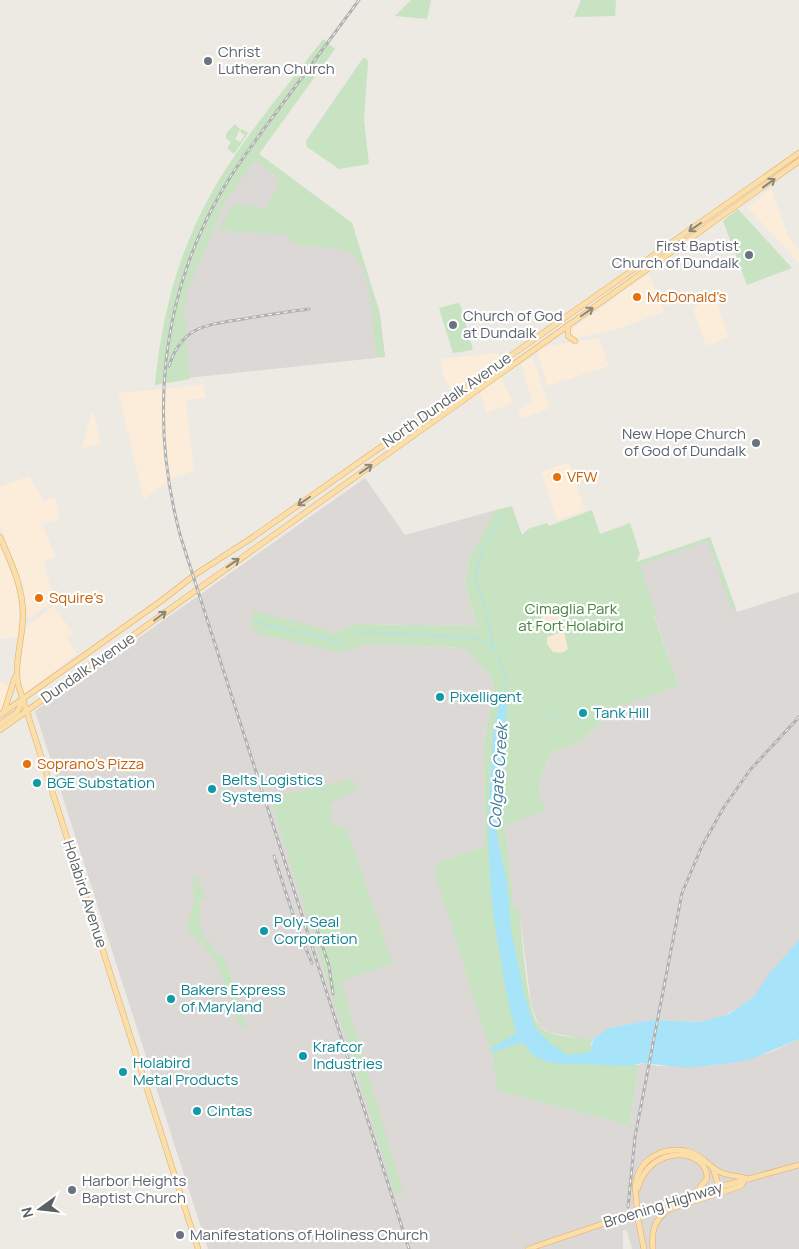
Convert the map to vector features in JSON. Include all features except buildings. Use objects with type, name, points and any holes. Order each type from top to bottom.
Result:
[{"type":"main road","name":"North Dundalk Avenue","points":[[168,596],[196,574],[253,537],[799,153]]},
{"type":"main road","name":"North Dundalk Avenue","points":[[174,605],[799,161]]},
{"type":"main road","points":[[568,325],[568,336],[576,341]]},
{"type":"main road","name":"Holabird Avenue","points":[[0,537],[16,576],[22,598],[23,620],[17,670],[26,711],[198,1249]]},
{"type":"main road","name":"Dundalk Avenue","points":[[2,714],[168,596]]},
{"type":"main road","name":"Dundalk Avenue","points":[[0,730],[174,605]]},
{"type":"main road","points":[[2,714],[17,670]]},
{"type":"main road","points":[[0,724],[17,712],[23,699]]},
{"type":"main road","points":[[644,1249],[636,1196],[639,1171],[645,1162],[668,1150],[690,1152],[725,1174],[746,1180],[741,1186],[669,1209],[662,1214],[653,1228],[653,1249]]},
{"type":"main road","points":[[638,1183],[654,1162],[670,1155],[684,1156],[696,1160],[706,1172],[707,1179],[703,1186],[693,1195]]},
{"type":"main road","name":"Broening Highway","points":[[528,1249],[693,1195],[799,1164]]},
{"type":"main road","points":[[713,1168],[719,1188]]},
{"type":"shaded area","points":[[256,152],[352,223],[380,313],[385,357],[168,380],[186,288],[216,213]]},
{"type":"shaded area","points":[[771,188],[788,236],[799,250],[799,263],[747,207]]},
{"type":"shaded area","points":[[649,273],[665,312],[612,331],[576,338],[572,336],[572,329]]},
{"type":"shaded area","points":[[716,299],[729,337],[706,346],[692,307]]},
{"type":"shaded area","points":[[599,338],[609,366],[548,386],[538,356],[538,350],[542,347]]},
{"type":"shaded area","points":[[496,353],[500,355],[499,360],[452,391],[443,376],[441,359]]},
{"type":"shaded area","points":[[531,358],[534,360],[550,408],[521,419],[518,411],[532,401],[521,364]]},
{"type":"shaded area","points":[[501,377],[513,403],[486,413],[480,392]]},
{"type":"shaded area","points":[[203,384],[206,398],[186,400],[194,471],[175,477],[144,499],[118,393],[185,387],[186,393],[185,386]]},
{"type":"shaded area","points":[[91,414],[94,414],[101,444],[82,448]]},
{"type":"shaded area","points":[[569,462],[585,510],[557,520],[541,472]]},
{"type":"shaded area","points":[[29,476],[44,501],[55,497],[60,519],[42,524],[56,557],[44,561],[54,601],[28,619],[23,584],[0,526],[0,487]]},
{"type":"shaded area","points":[[365,478],[405,535],[496,510],[470,556],[465,584],[477,626],[357,624],[333,633],[315,626],[358,646],[367,644],[465,648],[494,682],[484,744],[485,846],[440,862],[495,1068],[498,1091],[629,1125],[639,1065],[644,1063],[658,1066],[709,1066],[734,1063],[771,1052],[799,1039],[799,1249],[632,1249],[627,1231],[623,1230],[623,1249],[208,1249],[35,711]]},
{"type":"shaded area","points":[[710,537],[737,612],[799,592],[799,940],[754,997],[743,1006],[717,1019],[701,1022],[651,1020],[609,1028],[594,1038],[583,1039],[549,1032],[539,1026],[531,1004],[519,909],[514,910],[505,825],[544,811],[538,789],[550,752],[579,743],[614,709],[679,686],[636,563]]},
{"type":"shaded area","points":[[0,547],[16,586],[19,609],[18,637],[0,639]]},
{"type":"shaded area","points":[[54,606],[73,633],[67,638],[77,654],[23,695],[20,676],[25,627]]},
{"type":"shaded area","points":[[0,681],[9,687],[4,710],[0,712]]},
{"type":"green space","points":[[411,0],[431,0],[427,19],[395,16]]},
{"type":"green space","points":[[581,0],[616,0],[615,16],[574,17]]},
{"type":"green space","points":[[323,39],[335,49],[259,154],[352,223],[379,313],[385,357],[377,357],[367,284],[357,259],[349,252],[335,248],[292,243],[288,234],[234,232],[228,231],[228,229],[219,229],[234,204],[266,208],[281,181],[256,159],[226,200],[188,289],[184,309],[190,379],[155,385],[166,314],[178,269],[195,225],[218,181],[246,139]]},
{"type":"green space","points":[[363,58],[366,58],[368,62],[364,120],[369,164],[339,169],[307,147],[306,141]]},
{"type":"green space","points":[[235,124],[240,129],[235,139],[240,142],[245,135],[240,132],[242,129],[248,133],[234,154],[227,148],[231,142],[226,138],[226,134]]},
{"type":"green space","points":[[738,209],[792,268],[747,285],[723,221]]},
{"type":"green space","points":[[457,303],[460,304],[473,350],[453,353],[439,308]]},
{"type":"green space","name":"Cimaglia Park at Fort Holabird","points":[[512,506],[522,535],[528,529],[547,523],[549,526],[592,510],[600,534],[630,523],[640,554],[636,562],[710,537],[736,609],[732,611],[708,541],[640,565],[656,614],[654,616],[679,686],[614,709],[579,743],[550,752],[538,789],[545,811],[505,825],[514,909],[519,908],[528,988],[535,1017],[539,1026],[549,1032],[573,1037],[594,1038],[591,1044],[594,1065],[639,1065],[629,1125],[498,1091],[492,1056],[434,870],[440,862],[485,846],[484,744],[494,682],[465,648],[367,644],[347,651],[333,651],[259,634],[251,625],[253,611],[315,626],[333,633],[357,624],[477,626],[465,584],[470,556],[496,510]]},
{"type":"green space","points":[[352,779],[359,788],[330,804],[331,823],[347,829],[393,964],[341,981],[403,1192],[395,1194],[270,798]]},
{"type":"green space","points":[[193,877],[202,877],[199,880],[205,898],[199,900],[201,914],[198,916],[205,941],[209,940],[216,954],[222,953],[228,970],[231,969],[229,972],[245,1024],[249,1025],[240,1027],[217,963],[205,947],[188,930],[187,926],[194,902]]},
{"type":"sand","points":[[548,603],[556,603],[561,620],[544,624],[540,613],[542,608]]},
{"type":"sand","points":[[564,631],[568,649],[562,653],[553,652],[547,644],[547,637]]},
{"type":"water","name":"Colgate Creek","points":[[502,696],[506,697],[507,705],[496,822],[498,842],[507,881],[511,930],[524,993],[535,1028],[550,1043],[567,1055],[590,1052],[594,1038],[609,1028],[651,1020],[701,1022],[729,1014],[754,997],[769,974],[799,940],[799,1039],[754,1058],[734,1063],[687,1068],[644,1063],[628,1066],[550,1063],[534,1056],[525,1045],[520,1043],[492,1052],[493,1047],[517,1033],[508,1000],[498,945],[489,862],[491,760],[498,709]]},
{"type":"waterway","points":[[494,649],[484,604],[475,578],[483,548],[502,517]]},
{"type":"waterway","name":"Colgate Creek","points":[[255,622],[341,642]]},
{"type":"waterway","name":"Colgate Creek","points":[[354,634],[366,632],[477,638],[494,649],[499,659],[507,682],[503,696]]},
{"type":"waterway","points":[[549,720],[555,713]]},
{"type":"railway","points":[[359,0],[241,161],[220,194],[200,234],[184,276],[173,318],[166,362],[163,406],[165,450],[171,494],[181,538],[409,1249]]},
{"type":"railway","points":[[169,366],[180,344],[194,331],[203,327],[309,309]]},
{"type":"railway","points":[[628,1207],[635,1137],[682,893],[702,846],[724,807],[750,770],[799,717]]},
{"type":"railway","points":[[274,856],[298,930],[312,963]]},
{"type":"railway","points":[[314,920],[329,966],[333,994]]},
{"type":"place","name":"Christ Lutheran Church","points":[[208,61]]},
{"type":"place","name":"First Baptist Church of Dundalk","points":[[749,255]]},
{"type":"place","name":"McDonald's","points":[[637,297]]},
{"type":"place","name":"Church of God at Dundalk","points":[[453,325]]},
{"type":"place","name":"New Hope Church of God of Dundalk","points":[[756,443]]},
{"type":"place","name":"VFW","points":[[557,477]]},
{"type":"place","name":"Squire's","points":[[39,598]]},
{"type":"place","name":"Pixelligent","points":[[440,697]]},
{"type":"place","name":"Tank Hill","points":[[583,713]]},
{"type":"place","name":"Soprano's Pizza","points":[[27,764]]},
{"type":"place","name":"BGE Substation","points":[[37,783]]},
{"type":"place","name":"Belts Logistics Systems","points":[[212,789]]},
{"type":"place","name":"Poly-Seal Corporation","points":[[264,931]]},
{"type":"place","name":"Bakers Express of Maryland","points":[[171,999]]},
{"type":"place","name":"Krafcor Industries","points":[[303,1056]]},
{"type":"place","name":"Holabird Metal Products","points":[[123,1072]]},
{"type":"place","name":"Cintas","points":[[197,1111]]},
{"type":"place","name":"Harbor Heights Baptist Church","points":[[72,1190]]},
{"type":"place","name":"Manifestations of Holiness Church","points":[[180,1235]]}]
